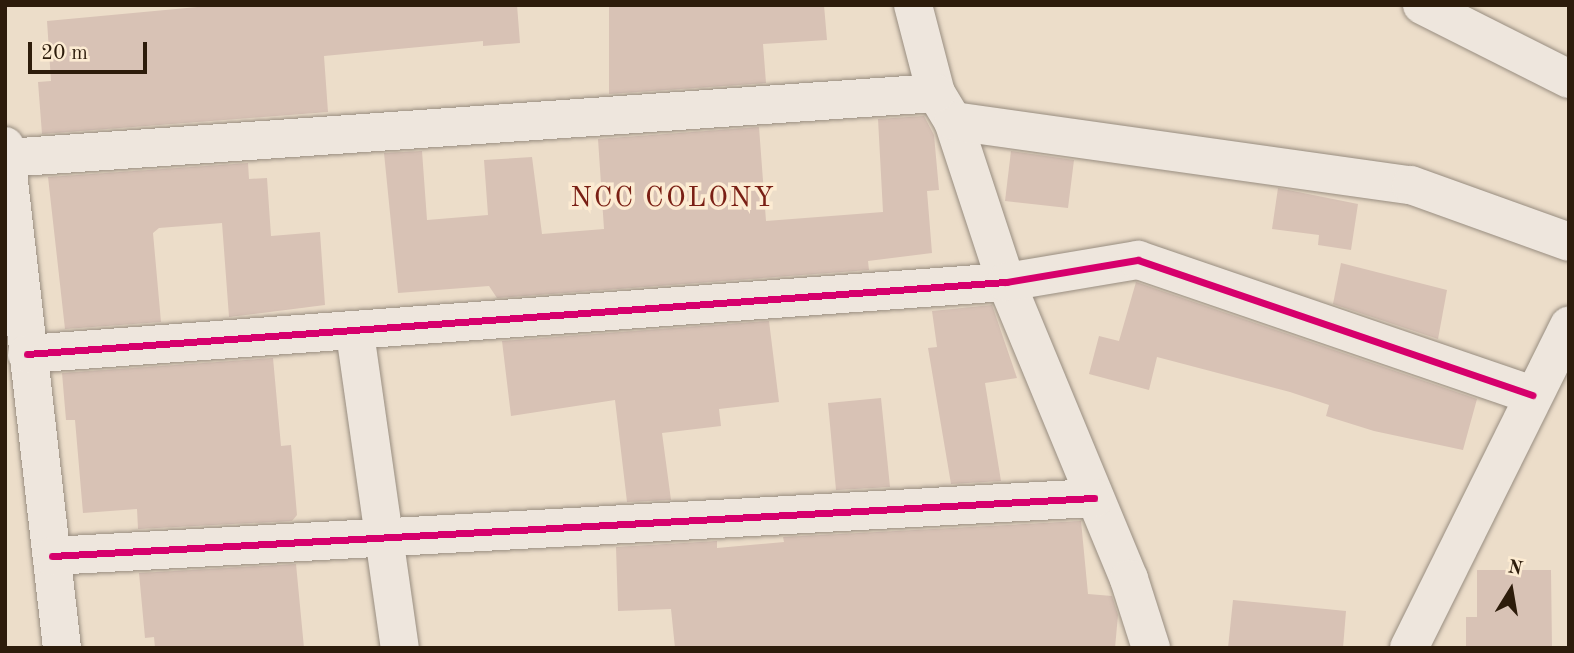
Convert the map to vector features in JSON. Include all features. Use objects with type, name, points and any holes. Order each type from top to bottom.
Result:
[{"type":"street","points":[[913,5],[944,107],[1006,282],[1094,498],[1151,648]]},
{"type":"street","points":[[1422,5],[1569,79]]},
{"type":"street","points":[[62,648],[9,219],[6,152],[944,107],[1411,185],[1569,242]]},
{"type":"street","points":[[27,354],[355,333],[1006,282],[1138,260],[1533,395]]},
{"type":"street","points":[[1409,648],[1569,325]]},
{"type":"street","points":[[355,333],[400,648]]},
{"type":"street","points":[[52,555],[1094,498]]},
{"type":"building","points":[[219,5],[517,5],[520,43],[483,46],[483,41],[324,56],[328,112],[42,134],[38,82],[51,81],[47,21]]},
{"type":"building","points":[[609,5],[824,5],[827,40],[763,44],[766,83],[609,94]]},
{"type":"building","points":[[924,116],[934,135],[939,190],[927,191],[932,253],[868,261],[869,270],[497,298],[489,286],[398,293],[384,153],[422,151],[427,220],[488,215],[484,160],[532,157],[542,234],[604,229],[598,139],[759,127],[766,221],[883,212],[878,119]]},
{"type":"building","points":[[1011,151],[1074,160],[1068,208],[1005,201]]},
{"type":"building","points":[[248,163],[249,179],[267,178],[271,236],[320,232],[325,305],[229,317],[222,223],[159,228],[153,233],[161,322],[65,329],[48,177]]},
{"type":"building","points":[[1278,188],[1358,204],[1351,250],[1318,245],[1319,235],[1272,229]]},
{"type":"building","points":[[1341,263],[1447,290],[1438,339],[1333,304]]},
{"type":"building","points":[[1136,282],[1477,399],[1463,450],[1374,431],[1326,416],[1329,405],[1157,357],[1149,390],[1089,374],[1099,336],[1119,341]]},
{"type":"building","points":[[992,305],[1017,378],[985,383],[1001,481],[951,484],[928,348],[937,347],[932,311]]},
{"type":"building","points":[[769,321],[779,402],[719,409],[721,426],[662,433],[671,500],[627,502],[615,400],[511,416],[502,341]]},
{"type":"building","points":[[273,358],[281,446],[291,445],[297,515],[292,521],[138,529],[137,509],[83,513],[75,420],[66,420],[62,373]]},
{"type":"building","points":[[881,398],[890,487],[836,490],[828,403]]},
{"type":"building","points":[[1081,521],[1088,594],[1112,596],[1118,615],[1115,648],[675,648],[671,609],[618,611],[616,547],[717,541],[717,548],[784,542],[783,537]]},
{"type":"building","points":[[296,564],[304,648],[155,648],[154,637],[145,638],[139,573]]},
{"type":"building","points":[[1477,570],[1551,570],[1552,648],[1466,648],[1466,617],[1477,617]]},
{"type":"building","points":[[1233,600],[1346,611],[1343,648],[1228,648]]},
{"type":"cycle path","points":[[27,354],[1006,282],[1138,260],[1533,395]]},
{"type":"cycle path","points":[[52,556],[1094,498]]},
{"type":"district","name":"NCC COLONY","points":[[673,199]]}]
